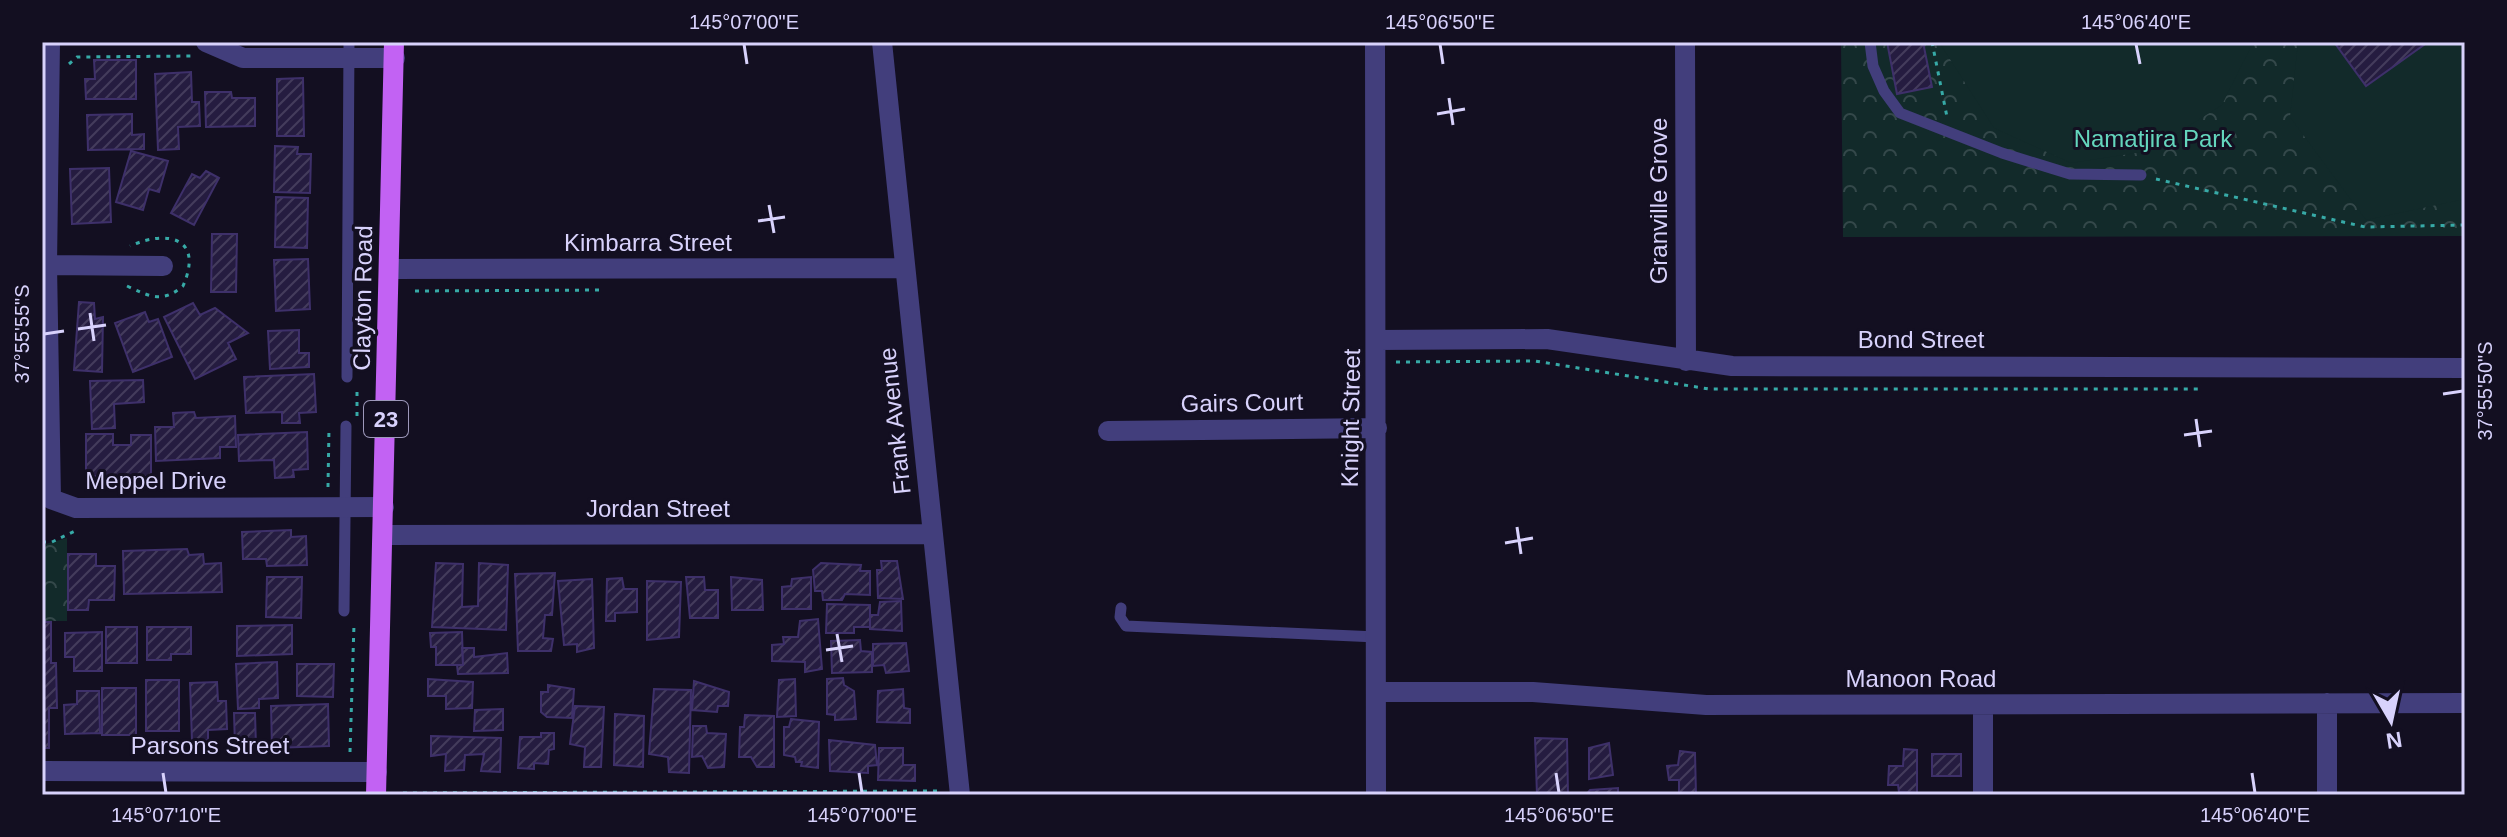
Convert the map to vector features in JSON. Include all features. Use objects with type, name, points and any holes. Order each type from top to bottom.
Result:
[{"type":"main road","name":"Clayton Road","points":[[376,795],[394,50]]},
{"type":"street","name":"Meppel Drive","points":[[50,42],[47,265],[51,499],[76,508],[384,507]]},
{"type":"street","name":"Frank Avenue","points":[[882,42],[933,534],[951,793]]},
{"type":"street","name":"Knight Street","points":[[1375,42],[1378,340],[1376,795]]},
{"type":"street","name":"Granville Grove","points":[[1685,42],[1686,361]]},
{"type":"street","points":[[203,49],[243,58],[349,49],[394,50]]},
{"type":"street","points":[[47,265],[163,266]]},
{"type":"street","name":"Kimbarra Street","points":[[390,269],[905,268]]},
{"type":"street","name":"Bond Street","points":[[1378,340],[1547,339],[1732,366],[2465,368]]},
{"type":"street","name":"Gairs Court","points":[[1108,431],[1377,428]]},
{"type":"street","name":"Jordan Street","points":[[383,535],[933,534]]},
{"type":"street","name":"Manoon Road","points":[[1378,692],[1533,692],[1706,705],[2465,703]]},
{"type":"street","points":[[2327,703],[2327,795]]},
{"type":"street","points":[[1983,705],[1983,795]]},
{"type":"street","name":"Parsons Street","points":[[42,771],[377,772]]},
{"type":"lane","points":[[1870,42],[1873,66],[1884,91],[1900,113],[2070,174],[2141,175]]},
{"type":"lane","points":[[347,377],[349,49]]},
{"type":"lane","points":[[344,611],[346,426]]},
{"type":"lane","points":[[1121,608],[1120,617],[1126,626],[1377,637]]},
{"type":"path","points":[[1932,42],[1949,132]]},
{"type":"path","points":[[66,66],[77,57],[203,49]]},
{"type":"path","points":[[2141,175],[2365,227],[2465,225]]},
{"type":"path","points":[[403,793],[951,793]]},
{"type":"green space","name":"Namatjira Park","points":[[1841,42],[2465,42],[2465,236],[1843,237]]},
{"type":"green space","points":[[1939,42],[2253,42],[2222,105],[2149,151],[2071,163],[1994,128]]},
{"type":"green space","points":[[2298,42],[2465,42],[2465,199],[2366,220],[2290,117]]},
{"type":"green space","points":[[67,538],[67,621],[42,621],[42,545]]},
{"type":"building","points":[[1887,42],[1923,42],[1932,87],[1897,94]]},
{"type":"building","points":[[2334,42],[2428,42],[2366,86]]},
{"type":"building","points":[[94,60],[136,60],[136,99],[86,99],[85,79],[95,79]]},
{"type":"building","points":[[191,72],[192,102],[199,102],[200,126],[178,127],[179,149],[158,150],[155,74]]},
{"type":"building","points":[[303,78],[304,136],[277,136],[277,79]]},
{"type":"building","points":[[205,92],[231,92],[232,98],[255,98],[255,126],[206,127]]},
{"type":"building","points":[[132,114],[132,135],[144,134],[144,149],[88,150],[87,115]]},
{"type":"building","points":[[275,146],[298,147],[297,154],[311,154],[310,193],[274,192]]},
{"type":"building","points":[[131,151],[168,161],[159,192],[149,189],[143,210],[116,202]]},
{"type":"building","points":[[109,168],[111,222],[72,224],[70,169]]},
{"type":"building","points":[[206,171],[219,178],[194,225],[171,213],[192,174],[200,178]]},
{"type":"building","points":[[276,197],[308,198],[307,248],[275,247]]},
{"type":"building","points":[[212,234],[237,234],[236,292],[211,292]]},
{"type":"building","points":[[308,259],[310,309],[276,311],[274,260]]},
{"type":"building","points":[[79,302],[94,303],[95,319],[103,317],[102,372],[74,370]]},
{"type":"building","points":[[193,303],[200,315],[215,308],[248,333],[228,343],[236,359],[195,379],[164,317]]},
{"type":"building","points":[[145,312],[149,322],[158,319],[172,357],[133,372],[115,323]]},
{"type":"building","points":[[299,330],[299,353],[309,353],[309,367],[270,369],[268,331]]},
{"type":"building","points":[[314,374],[316,412],[299,413],[300,423],[282,423],[282,412],[246,413],[244,377]]},
{"type":"building","points":[[143,380],[144,402],[114,404],[115,428],[92,429],[90,381]]},
{"type":"building","points":[[194,412],[196,418],[235,416],[236,447],[220,447],[220,458],[156,461],[155,427],[174,427],[173,413]]},
{"type":"building","points":[[307,432],[308,469],[293,470],[294,477],[275,478],[274,460],[239,461],[238,435]]},
{"type":"building","points":[[86,434],[113,434],[113,445],[131,445],[131,435],[151,435],[151,476],[86,476]]},
{"type":"building","points":[[291,530],[291,537],[306,536],[307,565],[267,566],[266,559],[243,559],[242,532]]},
{"type":"building","points":[[187,549],[189,555],[203,554],[204,564],[221,563],[222,592],[124,594],[123,551]]},
{"type":"building","points":[[68,554],[96,554],[96,566],[115,566],[114,600],[89,600],[88,610],[68,610]]},
{"type":"building","points":[[881,561],[897,561],[903,599],[878,598],[877,570],[882,570]]},
{"type":"building","points":[[436,563],[463,564],[462,607],[478,606],[479,563],[508,565],[506,630],[432,627]]},
{"type":"building","points":[[821,563],[861,565],[860,571],[870,571],[870,595],[845,594],[842,600],[823,600],[822,591],[815,591],[813,570]]},
{"type":"building","points":[[555,573],[552,615],[545,615],[543,638],[553,639],[551,651],[518,651],[515,574]]},
{"type":"building","points":[[267,577],[302,577],[301,618],[266,617]]},
{"type":"building","points":[[686,577],[704,577],[705,590],[718,590],[718,618],[690,618]]},
{"type":"building","points":[[731,577],[762,580],[763,610],[732,610]]},
{"type":"building","points":[[811,577],[811,609],[782,609],[782,587],[791,586],[792,579]]},
{"type":"building","points":[[622,578],[624,589],[637,589],[637,612],[615,613],[615,621],[606,621],[607,579]]},
{"type":"building","points":[[592,579],[594,648],[577,652],[577,644],[564,645],[558,581]]},
{"type":"building","points":[[647,581],[681,582],[679,637],[647,640]]},
{"type":"building","points":[[901,601],[902,631],[870,629],[870,615],[878,615],[880,602]]},
{"type":"building","points":[[827,604],[870,605],[870,627],[854,627],[854,633],[826,633]]},
{"type":"building","points":[[818,619],[822,669],[805,672],[805,662],[772,661],[772,645],[784,644],[783,637],[798,637],[800,621]]},
{"type":"building","points":[[42,622],[51,622],[51,663],[56,663],[57,708],[49,708],[49,748],[42,748]]},
{"type":"building","points":[[292,625],[292,654],[237,656],[237,626]]},
{"type":"building","points":[[106,627],[137,627],[137,663],[106,663]]},
{"type":"building","points":[[147,627],[191,627],[191,654],[171,654],[171,660],[147,660]]},
{"type":"building","points":[[102,632],[102,671],[74,671],[74,657],[65,657],[65,633]]},
{"type":"building","points":[[462,632],[463,665],[436,665],[436,647],[431,647],[430,633]]},
{"type":"building","points":[[860,640],[861,651],[872,652],[872,672],[832,673],[831,641]]},
{"type":"building","points":[[906,643],[909,671],[886,673],[884,665],[873,666],[873,644]]},
{"type":"building","points":[[462,648],[474,648],[474,657],[507,653],[508,673],[458,674],[457,665],[463,665]]},
{"type":"building","points":[[277,662],[278,698],[259,699],[259,708],[238,709],[236,664]]},
{"type":"building","points":[[297,664],[334,664],[333,697],[297,696]]},
{"type":"building","points":[[843,678],[844,685],[854,691],[856,719],[835,720],[835,715],[827,714],[827,679]]},
{"type":"building","points":[[428,679],[473,682],[472,708],[446,709],[446,696],[428,696]]},
{"type":"building","points":[[795,679],[796,716],[777,717],[779,680]]},
{"type":"building","points":[[146,680],[179,680],[179,731],[146,731]]},
{"type":"building","points":[[694,681],[729,692],[728,706],[718,706],[717,712],[692,710]]},
{"type":"building","points":[[217,682],[218,701],[226,701],[227,729],[208,730],[208,740],[192,741],[190,683]]},
{"type":"building","points":[[548,685],[574,689],[572,718],[547,717],[541,712],[541,692],[548,692]]},
{"type":"building","points":[[102,688],[136,688],[136,735],[102,735]]},
{"type":"building","points":[[654,689],[691,690],[689,773],[669,772],[668,757],[649,754]]},
{"type":"building","points":[[903,689],[904,708],[910,709],[910,723],[877,722],[878,691]]},
{"type":"building","points":[[77,691],[99,691],[100,733],[65,734],[64,705],[77,704]]},
{"type":"building","points":[[328,704],[329,746],[272,748],[271,706]]},
{"type":"building","points":[[575,706],[604,707],[601,767],[584,767],[585,747],[570,744]]},
{"type":"building","points":[[503,709],[503,730],[474,731],[475,710]]},
{"type":"building","points":[[234,713],[255,713],[256,747],[235,747]]},
{"type":"building","points":[[615,714],[644,716],[643,767],[614,765]]},
{"type":"building","points":[[745,715],[774,716],[774,767],[757,767],[751,757],[739,757],[740,727],[744,727]]},
{"type":"building","points":[[791,719],[819,722],[818,768],[801,766],[802,762],[796,762],[795,757],[784,755],[784,727],[789,727]]},
{"type":"building","points":[[693,726],[706,726],[707,733],[726,734],[724,767],[708,768],[702,756],[692,757]]},
{"type":"building","points":[[541,733],[554,733],[554,749],[549,750],[548,764],[534,763],[534,769],[518,768],[520,737],[541,737]]},
{"type":"building","points":[[431,736],[501,738],[500,772],[481,771],[484,754],[465,755],[464,770],[445,771],[446,754],[431,756]]},
{"type":"building","points":[[1535,738],[1567,739],[1568,795],[1537,795]]},
{"type":"building","points":[[829,740],[875,745],[877,765],[868,766],[868,773],[830,771]]},
{"type":"building","points":[[1609,743],[1613,775],[1589,779],[1589,748]]},
{"type":"building","points":[[879,748],[903,748],[903,765],[915,765],[915,781],[878,780]]},
{"type":"building","points":[[1904,749],[1917,750],[1917,793],[1899,792],[1898,785],[1888,785],[1889,766],[1903,766]]},
{"type":"building","points":[[1680,751],[1695,753],[1696,795],[1679,795],[1679,780],[1669,780],[1667,766],[1678,765]]},
{"type":"building","points":[[1932,754],[1961,754],[1961,776],[1932,776]]},
{"type":"building","points":[[1618,788],[1618,795],[1586,795],[1590,790]]}]
